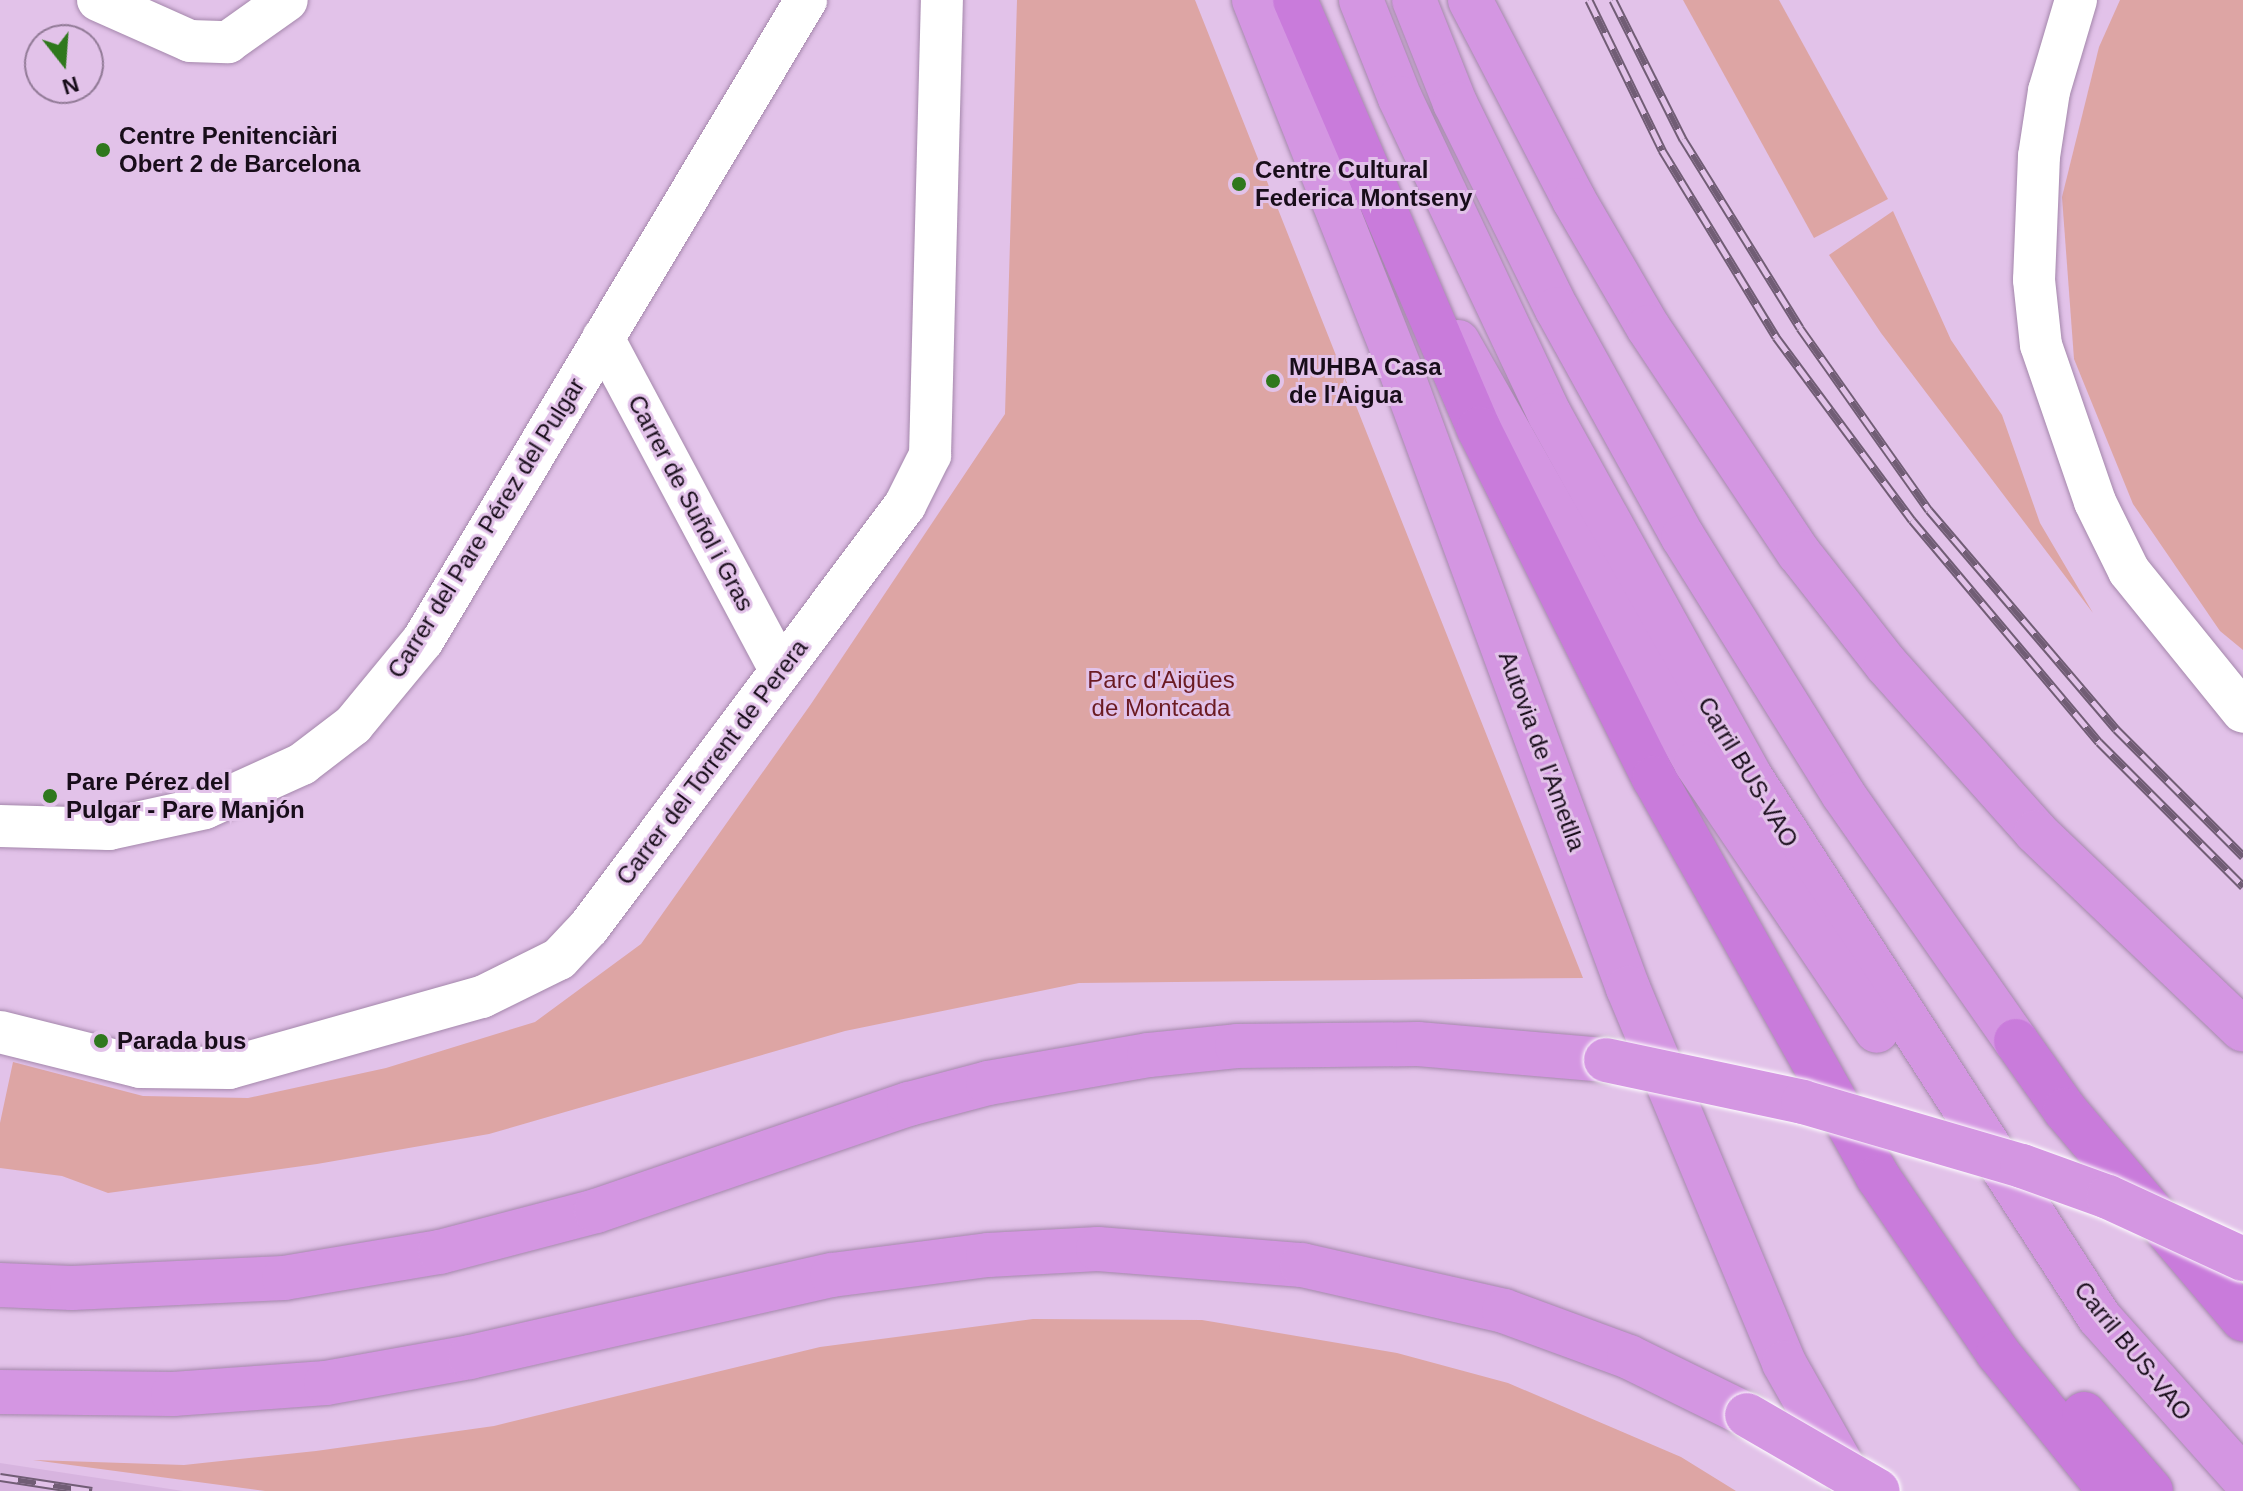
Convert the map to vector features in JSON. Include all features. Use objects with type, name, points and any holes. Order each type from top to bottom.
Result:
[{"type":"highway","name":"Autovia de l'Ametlla","points":[[1254,0],[1409,393],[1628,988],[1784,1363],[1856,1491]]},
{"type":"highway","points":[[1295,0],[1387,219],[1543,565],[1789,1022],[1938,1270],[2110,1491]]},
{"type":"highway","name":"Carril BUS-VAO","points":[[1361,0],[1488,289],[1690,676],[1803,863],[2099,1317],[2243,1478]]},
{"type":"highway","points":[[1414,0],[1455,103],[1557,309],[1676,525],[1843,794],[2065,1110],[2243,1319]]},
{"type":"highway","points":[[1470,0],[1574,200],[1648,327],[1799,553],[1886,664],[2036,832],[2243,1030]]},
{"type":"highway","points":[[1387,219],[1740,832],[1880,1035],[2099,1317]]},
{"type":"highway","points":[[1789,1022],[1965,1268],[2151,1491]]},
{"type":"highway","points":[[0,1285],[72,1288],[284,1278],[440,1252],[596,1211],[909,1104],[988,1083],[1149,1055],[1237,1046],[1418,1044],[1606,1060],[1713,1079],[1979,1153],[2108,1197],[2243,1259]]},
{"type":"highway","points":[[0,1392],[173,1394],[326,1383],[470,1357],[832,1275],[988,1255],[1098,1249],[1302,1265],[1504,1311],[1629,1357],[1747,1415],[1878,1491]]},
{"type":"street","points":[[98,0],[155,11],[190,41],[228,42],[287,0]]},
{"type":"street","name":"Carrer del Pare Pérez del Pulgar","points":[[0,826],[109,829],[205,808],[302,764],[353,725],[423,640],[806,0]]},
{"type":"street","name":"Carrer del Torrent de Perera","points":[[0,1032],[140,1067],[229,1068],[482,997],[526,979],[559,959],[589,927],[905,505],[930,455],[942,0]]},
{"type":"street","points":[[2076,0],[2049,91],[2039,156],[2034,280],[2041,345],[2095,502],[2129,571],[2243,712]]},
{"type":"street","name":"Carrer de Suñol i Gras","points":[[603,338],[780,669]]},
{"type":"shaded area","points":[[0,1463],[183,1491],[0,1491]]},
{"type":"green space","name":"Parc d'Aigües de Montcada","points":[[1017,0],[1195,0],[1583,978],[1079,983],[845,1031],[489,1134],[317,1164],[108,1193],[62,1176],[0,1168],[0,1123],[13,1062],[143,1096],[248,1098],[386,1068],[535,1022],[641,944],[811,704],[1005,414]]},
{"type":"green space","points":[[1683,0],[1779,0],[1888,199],[1814,238]]},
{"type":"green space","points":[[2120,0],[2243,0],[2243,650],[2220,631],[2133,504],[2074,359],[2062,197],[2099,47]]},
{"type":"green space","points":[[1893,211],[1951,340],[2002,415],[2040,523],[2093,613],[1881,333],[1829,255]]},
{"type":"green space","points":[[1033,1319],[1202,1320],[1397,1353],[1508,1383],[1681,1457],[1736,1491],[265,1491],[33,1460],[184,1465],[316,1451],[494,1426],[820,1347]]},
{"type":"railway","points":[[1589,0],[1662,150],[1776,337],[1912,520],[2099,742],[2243,886]]},
{"type":"railway","points":[[1613,0],[1683,139],[1800,328],[1929,510],[2116,729],[2243,856]]},
{"type":"railway","points":[[0,1477],[92,1491]]},
{"type":"place","name":"Centre Penitenciàri Obert 2 de Barcelona","points":[[103,150]]},
{"type":"place","name":"Centre Cultural Federica Montseny","points":[[1239,184]]},
{"type":"place","name":"MUHBA Casa de l'Aigua","points":[[1273,381]]},
{"type":"place","name":"Pare Pérez del Pulgar - Pare Manjón","points":[[50,796]]},
{"type":"place","name":"Parada bus","points":[[101,1041]]}]
